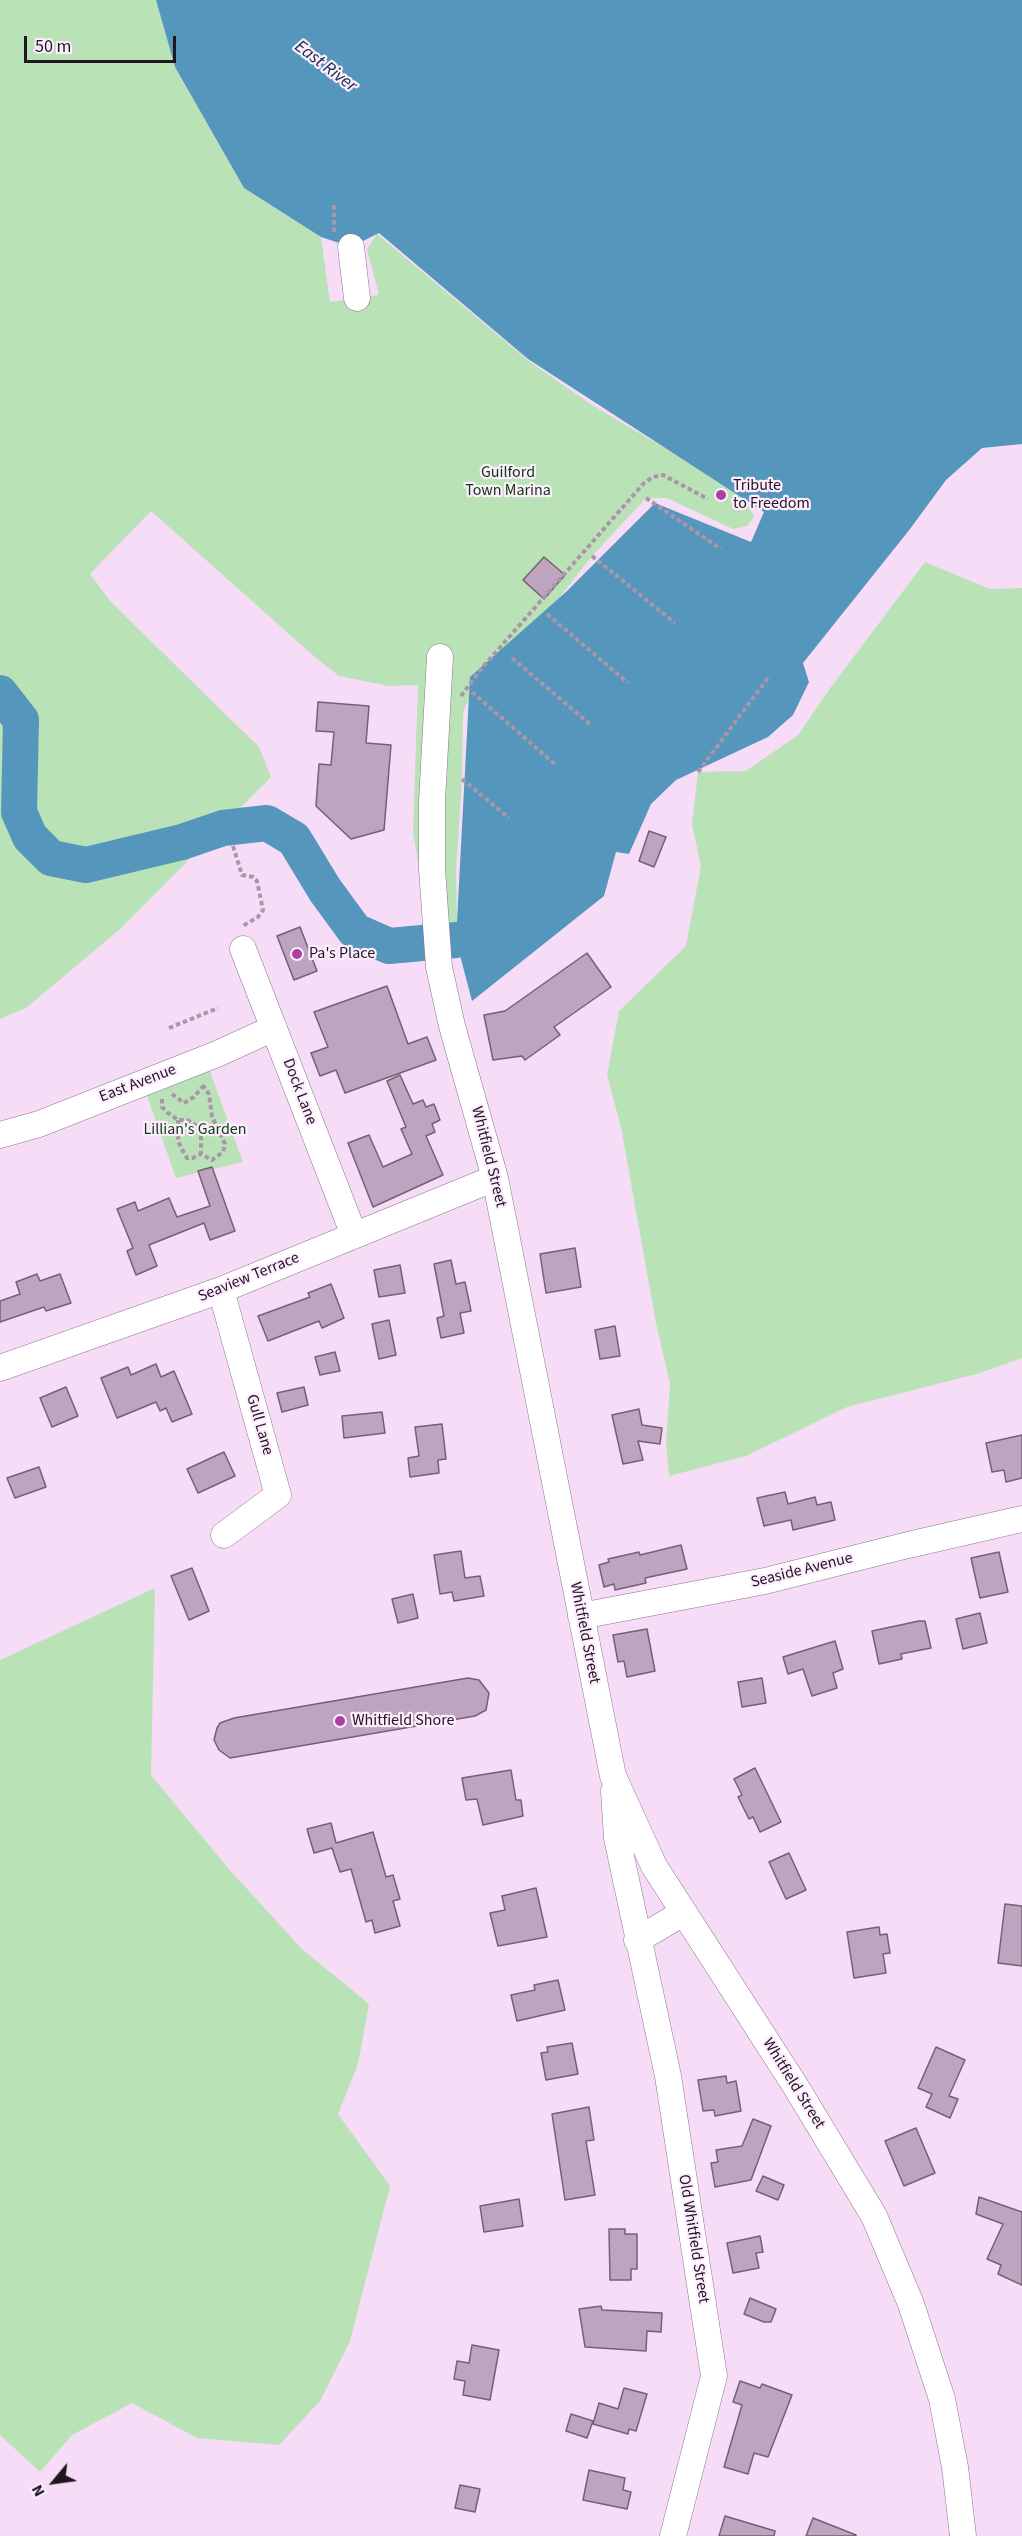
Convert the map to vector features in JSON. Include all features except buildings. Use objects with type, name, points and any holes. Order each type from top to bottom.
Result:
[{"type":"street","points":[[351,247],[357,298]]},
{"type":"street","name":"Whitfield Street","points":[[440,657],[432,801],[432,869],[439,967],[452,1026],[495,1178],[613,1776],[654,1866],[796,2087],[874,2216],[911,2304],[942,2399],[955,2467],[963,2536]]},
{"type":"street","name":"Dock Lane","points":[[239,940],[354,1235]]},
{"type":"street","name":"East Avenue","points":[[0,1135],[39,1124],[217,1054],[274,1028]]},
{"type":"street","name":"Seaview Terrace","points":[[0,1368],[221,1290],[495,1178]]},
{"type":"street","name":"Gull Lane","points":[[221,1290],[278,1495],[224,1535]]},
{"type":"street","name":"Seaside Avenue","points":[[581,1616],[765,1581],[908,1545],[1022,1520]]},
{"type":"street","name":"Old Whitfield Street","points":[[613,1776],[617,1838],[637,1940],[668,2076],[714,2376],[673,2536]]},
{"type":"street","points":[[637,1940],[683,1913]]},
{"type":"path","points":[[460,697],[482,668],[645,483],[653,477],[663,475],[708,499]]},
{"type":"path","points":[[646,498],[721,549]]},
{"type":"path","points":[[592,556],[675,623]]},
{"type":"path","points":[[547,614],[628,683]]},
{"type":"path","points":[[512,658],[591,725]]},
{"type":"path","points":[[698,772],[768,678]]},
{"type":"path","points":[[472,692],[557,766]]},
{"type":"path","points":[[462,779],[509,818]]},
{"type":"path","points":[[232,846],[242,875],[252,877],[257,881],[263,910],[239,940]]},
{"type":"path","points":[[169,1028],[218,1008]]},
{"type":"path","points":[[200,1088],[209,1094],[212,1117],[225,1144],[223,1152],[212,1160],[201,1154],[199,1130],[188,1120],[177,1120],[162,1107],[160,1101],[163,1096],[170,1093],[184,1103],[194,1097],[200,1088]]},
{"type":"path","points":[[177,1120],[178,1141],[187,1158],[201,1154]]},
{"type":"green space","name":"Guilford Town Marina","points":[[0,0],[156,0],[175,67],[244,188],[321,237],[330,302],[379,295],[367,249],[377,234],[530,362],[592,405],[744,495],[754,517],[747,526],[733,529],[667,498],[646,498],[592,556],[512,658],[472,692],[463,712],[462,779],[456,870],[457,922],[428,923],[413,832],[418,685],[389,686],[339,676],[151,511],[90,574],[111,602],[259,747],[271,777],[119,930],[26,1008],[0,1019]]},
{"type":"green space","points":[[925,562],[990,589],[1022,588],[1022,1358],[980,1373],[847,1407],[746,1456],[669,1476],[666,1442],[670,1384],[656,1323],[621,1127],[607,1075],[619,1011],[686,946],[701,866],[692,825],[698,772],[746,771],[798,735],[831,687]]},
{"type":"green space","name":"Lillian's Garden","points":[[208,1066],[243,1162],[176,1178],[145,1090]]},
{"type":"green space","points":[[155,1588],[151,1775],[228,1868],[302,1949],[369,2004],[358,2064],[338,2114],[390,2186],[350,2341],[320,2401],[279,2445],[197,2438],[132,2403],[72,2435],[40,2472],[0,2435],[0,1660]]},
{"type":"water","name":"East River","points":[[156,0],[1022,0],[1022,444],[982,448],[946,480],[910,529],[803,663],[809,682],[793,715],[768,737],[676,780],[651,804],[629,854],[616,852],[604,896],[472,1001],[456,940],[470,677],[567,591],[655,503],[751,542],[764,512],[528,359],[379,233],[351,247],[321,237],[244,188],[175,67]]},
{"type":"waterway","points":[[0,693],[21,720],[19,812],[30,837],[51,858],[86,865],[182,842],[223,828],[267,823],[294,839],[325,890],[355,931],[389,946],[456,940]]},
{"type":"place","name":"Tribute to Freedom","points":[[721,495]]},
{"type":"place","name":"Pa's Place","points":[[297,954]]},
{"type":"place","name":"Whitfield Shore","points":[[340,1721]]}]
